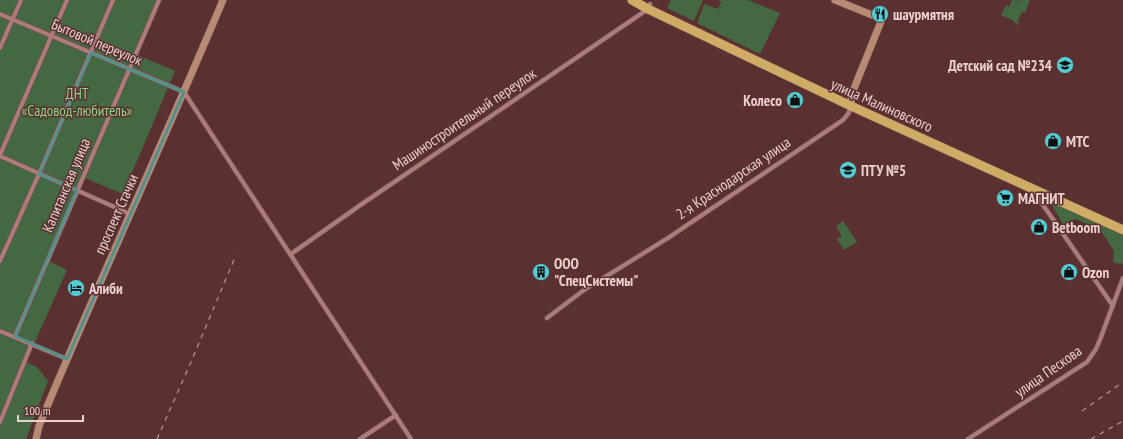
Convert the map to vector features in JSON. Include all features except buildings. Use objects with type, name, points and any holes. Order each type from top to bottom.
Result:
[{"type":"highway","name":"улица Малиновского","points":[[632,0],[647,4],[851,103],[1123,230]]},
{"type":"highway","name":"улица Малиновского","points":[[851,103],[1123,225]]},
{"type":"street","points":[[0,48],[21,0]]},
{"type":"street","points":[[67,0],[0,156],[130,214]]},
{"type":"street","points":[[0,261],[39,174],[113,0]]},
{"type":"street","name":"Капитанская улица","points":[[15,336],[159,0]]},
{"type":"street","name":"проспект Стачки","points":[[36,439],[39,426],[67,359],[184,92],[222,0]]},
{"type":"street","name":"2-я Краснодарская улица","points":[[546,318],[584,290],[668,238],[843,120],[848,114],[882,19],[835,0]]},
{"type":"street","name":"Машиностроительный переулок","points":[[291,254],[647,4]]},
{"type":"street","name":"Бытовой переулок","points":[[0,14],[184,92]]},
{"type":"street","points":[[184,92],[411,439]]},
{"type":"street","points":[[1030,187],[1112,306]]},
{"type":"street","name":"улица Пескова","points":[[968,439],[1087,362],[1098,346],[1123,278]]},
{"type":"street","points":[[0,332],[15,336],[67,359]]},
{"type":"street","points":[[0,422],[32,343]]},
{"type":"street","points":[[360,439],[396,415]]},
{"type":"highlighted area","points":[[91,53],[184,92],[67,359],[15,336],[77,190],[39,174]]},
{"type":"green space","name":"ДНТ «Садовод-любитель»","points":[[0,0],[162,0],[138,55],[175,71],[123,194],[85,178],[49,261],[67,270],[26,362],[37,367],[48,381],[26,439],[0,439]]},
{"type":"green space","points":[[671,0],[703,0],[694,21],[667,8]]},
{"type":"green space","points":[[720,0],[748,0],[780,13],[760,54],[697,23],[704,4],[718,9],[721,2]]},
{"type":"green space","points":[[1012,0],[1023,3],[1018,0],[1030,0],[1025,13],[1022,12],[1017,22],[1020,24],[1019,25],[1001,15],[1006,5],[1009,7]]},
{"type":"green space","points":[[1050,202],[1054,202],[1123,235],[1123,263],[1120,264],[1113,262],[1114,251],[1101,231],[1099,234],[1094,234],[1085,223],[1076,219],[1063,224]]},
{"type":"green space","points":[[843,221],[857,242],[844,250],[837,239],[842,236],[836,226]]},
{"type":"railway","points":[[157,439],[236,255]]},
{"type":"railway","points":[[1082,411],[1123,382]]},
{"type":"railway","points":[[1091,439],[1123,421]]},
{"type":"place","name":"шаурмятня","points":[[880,14]]},
{"type":"place","name":"Детский сад №234","points":[[1065,65]]},
{"type":"place","name":"Колесо","points":[[795,100]]},
{"type":"place","name":"МТС","points":[[1053,141]]},
{"type":"place","name":"ПТУ №5","points":[[848,170]]},
{"type":"place","name":"МАГНИТ","points":[[1005,198]]},
{"type":"place","name":"Betboom","points":[[1039,227]]},
{"type":"place","name":"ООО \"СпецСистемы\"","points":[[541,272]]},
{"type":"place","name":"Ozon","points":[[1069,272]]},
{"type":"place","name":"Алиби","points":[[76,288]]}]
